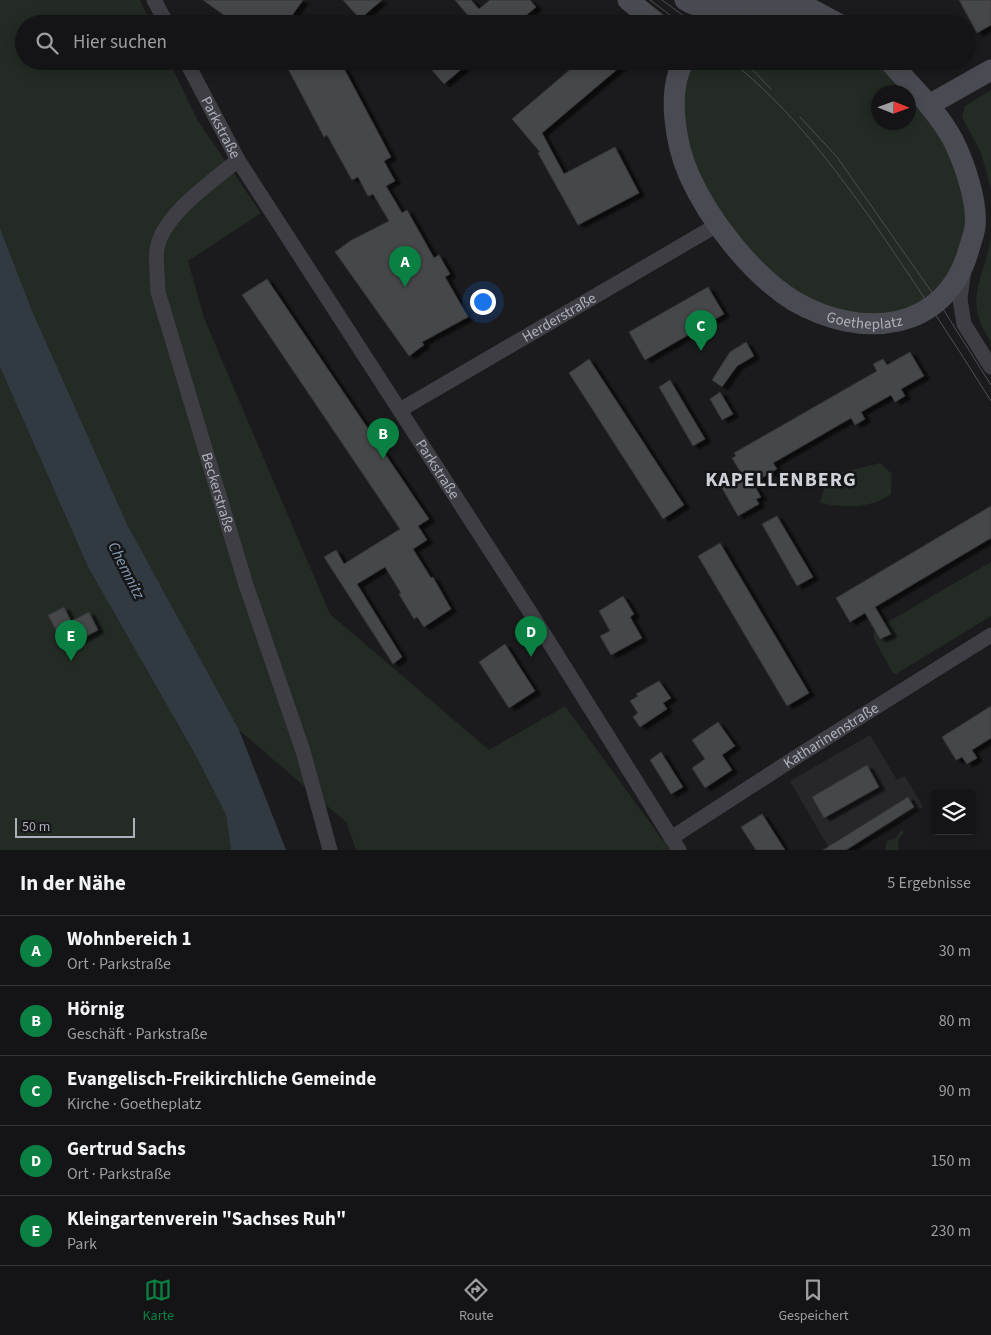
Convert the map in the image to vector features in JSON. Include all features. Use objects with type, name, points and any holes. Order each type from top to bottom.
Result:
[{"type":"main road","points":[[628,0],[647,15]]},
{"type":"main road","points":[[685,0],[709,9],[749,2],[802,3],[823,15]]},
{"type":"main road","points":[[764,15],[802,3]]},
{"type":"main road","points":[[670,70],[674,95]]},
{"type":"main road","name":"Goetheplatz","points":[[681,70],[674,95],[675,123],[686,166],[717,225],[766,279],[786,295],[810,309],[842,321],[882,324],[914,318],[932,306],[949,289],[964,265],[975,226],[970,181],[953,140],[929,105],[897,70]]},
{"type":"main road","points":[[929,105],[991,70]]},
{"type":"street","points":[[154,0],[162,15]]},
{"type":"street","name":"Parkstraße","points":[[191,70],[238,160],[400,410],[675,844]]},
{"type":"street","name":"Beckerstraße","points":[[238,160],[188,203],[168,224],[157,248],[158,292],[246,585],[303,751],[330,850]]},
{"type":"street","name":"Herderstraße","points":[[400,410],[717,225]]},
{"type":"street","points":[[964,265],[960,298],[964,324],[991,367]]},
{"type":"street","name":"Katharinenstraße","points":[[675,844],[801,754],[991,636]]},
{"type":"shaded area","points":[[0,0],[140,0],[147,15],[15,15],[15,70],[173,70],[198,121],[261,213],[188,261],[204,318],[330,614],[489,750],[565,706],[670,850],[356,850],[346,822],[239,730],[127,524],[33,313],[0,228]]},
{"type":"shaded area","points":[[792,4],[818,15],[762,15]]},
{"type":"shaded area","points":[[682,70],[896,70],[908,85],[871,85],[871,130],[916,130],[916,94],[953,140],[975,226],[932,306],[842,321],[766,279],[686,166]]},
{"type":"shaded area","points":[[991,90],[991,189],[981,153],[962,117],[965,106]]},
{"type":"shaded area","points":[[991,239],[991,342],[978,315],[976,303],[977,291]]},
{"type":"shaded area","points":[[0,367],[88,567],[196,756],[226,815],[231,850],[0,850]]},
{"type":"shaded area","points":[[880,463],[892,474],[891,494],[866,505],[839,506],[820,503],[828,476]]},
{"type":"shaded area","points":[[991,562],[991,616],[896,674],[893,673],[874,639],[874,630]]},
{"type":"shaded area","points":[[870,735],[897,780],[905,776],[923,807],[848,850],[830,850],[790,781]]},
{"type":"shaded area","points":[[901,830],[904,832],[898,841],[899,850],[885,850],[887,841],[895,839]]},
{"type":"water","name":"Chemnitz","points":[[0,228],[33,313],[127,524],[239,730],[286,850],[231,850],[226,815],[196,756],[88,567],[0,367]]},
{"type":"building","points":[[203,0],[303,0],[292,15],[224,15]]},
{"type":"building","points":[[343,0],[382,0],[365,15],[356,15]]},
{"type":"building","points":[[455,0],[471,0],[479,9],[490,0],[530,0],[536,7],[527,15],[468,15]]},
{"type":"building","points":[[959,0],[991,0],[991,25],[977,33],[976,15],[967,15]]},
{"type":"building","points":[[289,70],[345,70],[391,157],[384,161],[395,181],[386,186],[402,213],[407,210],[434,258],[439,255],[450,274],[445,277],[468,317],[422,342],[424,345],[409,356],[335,252],[350,241],[389,221],[373,194],[368,196],[358,177],[352,180],[327,135],[324,137]]},
{"type":"building","points":[[432,70],[460,70],[444,84]]},
{"type":"building","points":[[569,70],[616,70],[542,133],[564,174],[615,147],[639,193],[578,225],[538,153],[540,152],[512,119]]},
{"type":"building","points":[[267,279],[429,519],[418,526],[427,540],[413,549],[431,578],[433,577],[451,609],[424,627],[417,617],[414,619],[385,567],[357,584],[402,657],[393,664],[324,557],[336,550],[344,564],[400,529],[242,295]]},
{"type":"building","points":[[708,287],[724,314],[645,360],[629,332]]},
{"type":"building","points":[[746,342],[754,356],[737,366],[722,387],[712,380],[730,352]]},
{"type":"building","points":[[910,352],[924,376],[901,389],[905,396],[895,402],[891,395],[861,412],[865,419],[855,425],[851,418],[773,463],[777,469],[753,483],[761,497],[756,499],[759,504],[738,516],[722,488],[743,476],[732,458],[736,456],[734,453],[877,371],[873,364],[883,359],[887,365]]},
{"type":"building","points":[[589,359],[684,505],[663,519],[569,373]]},
{"type":"building","points":[[670,380],[705,439],[693,446],[659,387]]},
{"type":"building","points":[[720,392],[733,414],[722,420],[710,399]]},
{"type":"building","points":[[991,506],[991,538],[875,607],[891,634],[880,639],[865,613],[850,622],[836,598]]},
{"type":"building","points":[[777,516],[813,577],[797,586],[762,524]]},
{"type":"building","points":[[720,543],[809,693],[787,706],[698,556]]},
{"type":"building","points":[[623,596],[634,614],[630,617],[642,638],[611,655],[600,636],[610,631],[599,611]]},
{"type":"building","points":[[64,607],[71,621],[89,612],[98,630],[65,648],[48,615]]},
{"type":"building","points":[[505,644],[535,691],[509,708],[479,662]]},
{"type":"building","points":[[659,681],[671,698],[663,703],[667,709],[640,727],[633,717],[638,713],[630,701],[638,696],[636,694]]},
{"type":"building","points":[[991,706],[991,738],[972,750],[977,758],[967,764],[962,757],[956,760],[942,737]]},
{"type":"building","points":[[718,722],[735,746],[722,755],[732,770],[705,788],[692,768],[705,759],[692,740]]},
{"type":"building","points":[[661,752],[683,787],[671,794],[650,760]]},
{"type":"building","points":[[867,765],[879,787],[824,818],[812,797]]},
{"type":"building","points":[[908,797],[914,807],[846,850],[823,850]]},
{"type":"building","points":[[762,814],[785,850],[756,850],[741,827]]},
{"type":"tram line","points":[[650,0],[670,15]]},
{"type":"tram line","points":[[662,0],[683,15]]},
{"type":"tram line","points":[[742,70],[773,98],[828,161],[878,229],[991,401]]},
{"type":"tram line","points":[[753,70],[771,89]]},
{"type":"tram line","points":[[800,117],[837,157],[938,301],[991,385]]},
{"type":"place","name":"Wohnbereich 1","points":[[405,287]]},
{"type":"place","name":"Evangelisch-Freikirchliche Gemeinde","points":[[701,351]]},
{"type":"place","name":"Hörnig","points":[[383,459]]},
{"type":"place","name":"Gertrud Sachs","points":[[531,657]]},
{"type":"place","name":"Kleingartenverein \"Sachses Ruh\"","points":[[71,661]]},
{"type":"district","name":"KAPELLENBERG","points":[[781,479]]}]
